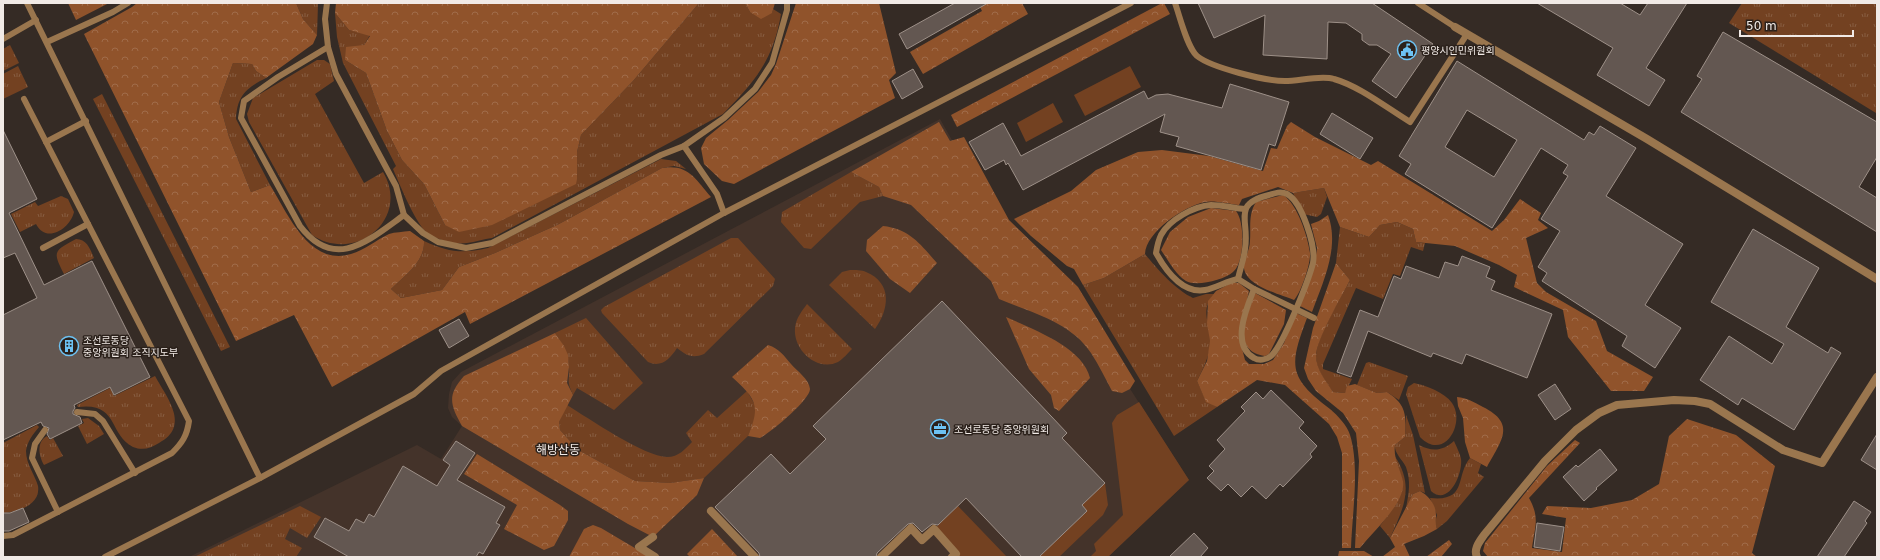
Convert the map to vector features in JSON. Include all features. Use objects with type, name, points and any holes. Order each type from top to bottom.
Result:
[{"type":"street","points":[[1455,27],[1646,139],[1877,279]]},
{"type":"street","points":[[1477,557],[1475,554],[1476,546],[1545,460],[1576,430],[1599,413],[1617,404],[1695,400],[1710,404],[1783,450],[1822,463],[1877,377]]},
{"type":"street","points":[[711,511],[755,557]]},
{"type":"street","points":[[881,557],[911,528],[922,540],[934,529],[956,554],[952,557]]},
{"type":"street","points":[[653,537],[639,547],[655,557]]},
{"type":"lane","points":[[27,3],[260,478]]},
{"type":"lane","points":[[47,42],[113,12],[128,3]]},
{"type":"lane","points":[[326,3],[325,19],[328,48],[336,74],[396,186],[404,215],[423,233],[438,242],[466,248],[492,243],[660,155],[684,146],[724,118],[755,89],[772,63],[787,10],[787,3]]},
{"type":"lane","points":[[105,557],[260,478],[414,394],[441,371],[724,213],[1131,3]]},
{"type":"lane","points":[[1175,3],[1190,45],[1197,56],[1214,65],[1262,78],[1284,81],[1332,78],[1354,87],[1410,122],[1467,34]]},
{"type":"lane","points":[[1418,3],[1455,27]]},
{"type":"lane","points":[[3,39],[36,20]]},
{"type":"lane","points":[[328,48],[278,77],[244,101],[241,118],[300,226],[308,237],[320,245],[338,250],[350,249],[368,241],[404,215]]},
{"type":"lane","points":[[3,536],[13,535],[172,453],[184,442],[188,432],[189,422],[24,99]]},
{"type":"lane","points":[[46,142],[86,121]]},
{"type":"lane","points":[[684,146],[717,194],[724,213]]},
{"type":"lane","points":[[1238,279],[1245,249],[1245,209],[1248,203],[1256,198],[1282,192],[1293,199],[1307,224],[1314,251],[1313,262],[1296,309],[1281,342],[1271,356],[1263,360],[1256,360],[1251,357],[1242,343],[1242,333],[1246,313],[1254,289]]},
{"type":"lane","points":[[1245,209],[1212,205],[1203,206],[1184,214],[1169,226],[1161,235],[1156,253],[1165,269],[1185,287],[1194,291],[1207,290],[1228,281],[1238,279],[1254,289],[1314,318]]},
{"type":"lane","points":[[43,248],[88,224]]},
{"type":"lane","points":[[77,412],[95,414],[103,421],[135,472]]},
{"type":"lane","points":[[45,430],[35,444],[32,458],[58,512]]},
{"type":"shaded area","points":[[940,119],[987,202],[1101,344],[1189,480],[1108,557],[189,557],[417,445],[441,459],[462,426],[452,417],[448,408],[452,382],[461,372]]},
{"type":"green space","points":[[68,3],[109,3],[76,20]]},
{"type":"green space","points":[[137,3],[296,3],[303,19],[317,35],[313,44],[266,78],[256,71],[252,64],[233,63],[219,102],[229,137],[251,192],[270,185],[301,234],[311,245],[323,252],[336,256],[351,254],[389,234],[399,232],[410,231],[424,241],[421,256],[413,268],[391,289],[401,298],[442,290],[459,267],[495,253],[559,224],[662,168],[679,168],[691,174],[711,197],[470,324],[465,312],[332,387],[294,315],[236,341],[84,34]]},
{"type":"green space","points":[[296,3],[318,3],[317,35],[303,19]]},
{"type":"green space","points":[[336,3],[699,3],[633,81],[581,135],[577,152],[576,184],[492,225],[459,232],[445,225],[424,184],[402,160],[387,131],[366,73],[345,60],[346,47],[364,45],[370,36],[349,30],[335,13]]},
{"type":"green space","points":[[699,3],[745,3],[750,12],[772,13],[773,9],[781,14],[778,30],[768,58],[753,80],[723,114],[492,238],[470,243],[446,241],[430,235],[421,227],[403,193],[393,169],[396,166],[343,63],[337,37],[335,13],[349,30],[370,35],[364,45],[345,60],[366,73],[387,131],[402,160],[424,184],[445,225],[577,179],[577,152],[581,135],[633,81]]},
{"type":"green space","points":[[745,3],[775,3],[772,13],[761,19],[750,12]]},
{"type":"green space","points":[[796,3],[879,3],[896,73],[889,80],[895,98],[734,184],[722,181],[704,164],[701,148],[706,138],[758,92],[771,75]]},
{"type":"green space","points":[[978,3],[1022,3],[1028,14],[923,74],[910,52],[982,11]]},
{"type":"green space","points":[[1164,3],[1170,14],[957,127],[951,115]]},
{"type":"green space","points":[[1742,3],[1877,3],[1876,113],[1729,23]]},
{"type":"green space","points":[[10,45],[19,63],[3,71],[3,49]]},
{"type":"green space","points":[[317,60],[324,60],[330,64],[334,81],[315,94],[364,183],[383,172],[390,189],[390,206],[384,220],[374,232],[361,240],[345,244],[329,243],[312,235],[249,122],[247,114],[253,98]]},
{"type":"green space","points":[[233,63],[252,64],[256,71],[266,78],[248,89],[238,104],[237,111],[236,119],[270,185],[251,192],[229,137],[219,102]]},
{"type":"green space","points":[[18,66],[28,87],[3,99],[3,74]]},
{"type":"green space","points":[[1130,66],[1141,87],[1085,116],[1074,95]]},
{"type":"green space","points":[[102,94],[230,347],[221,351],[93,99]]},
{"type":"green space","points":[[1053,103],[1063,122],[1026,142],[1017,123]]},
{"type":"green space","points":[[939,122],[950,141],[964,137],[1009,220],[1078,287],[1135,381],[1130,389],[1122,393],[1112,391],[1091,353],[1083,342],[1073,333],[1049,319],[999,299],[991,281],[911,205],[883,196],[879,187],[851,172]]},
{"type":"green space","points":[[1291,122],[1315,137],[1371,165],[1378,161],[1492,231],[1504,220],[1520,199],[1541,213],[1538,220],[1548,228],[1526,238],[1537,283],[1546,292],[1596,321],[1607,351],[1653,377],[1644,391],[1611,391],[1568,337],[1563,310],[1514,287],[1517,275],[1499,265],[1455,246],[1416,242],[1413,229],[1397,222],[1380,225],[1369,237],[1340,227],[1324,188],[1293,193],[1278,187],[1242,199],[1239,205],[1212,201],[1196,204],[1177,214],[1159,229],[1152,237],[1145,254],[1104,278],[1083,285],[1074,269],[1067,266],[1031,236],[1014,219],[1071,191],[1096,170],[1138,152],[1162,150],[1209,156],[1263,171],[1271,148],[1277,149],[1287,126]]},
{"type":"green space","points":[[661,159],[676,161],[686,169],[674,166],[662,168],[559,224],[495,253],[459,267],[442,290],[401,298],[391,289],[413,268],[421,256],[424,241],[440,248],[455,251],[470,251],[488,248]]},
{"type":"green space","points":[[851,172],[879,187],[883,196],[860,202],[811,249],[804,248],[781,222],[782,212]]},
{"type":"green space","points":[[1324,188],[1327,197],[1321,214],[1317,217],[1303,214],[1293,193]]},
{"type":"green space","points":[[1283,195],[1293,205],[1301,221],[1310,253],[1305,278],[1300,291],[1294,300],[1271,292],[1255,283],[1245,272],[1244,265],[1250,244],[1251,216],[1253,207],[1256,202]]},
{"type":"green space","points":[[61,196],[68,199],[74,212],[72,218],[63,229],[57,232],[46,233],[40,230],[36,224],[20,232],[11,214],[35,202],[38,206]]},
{"type":"green space","points":[[1211,208],[1236,211],[1239,216],[1242,232],[1242,251],[1240,260],[1233,272],[1223,278],[1210,282],[1191,283],[1178,275],[1161,250],[1170,232],[1188,217]]},
{"type":"green space","points":[[1328,215],[1332,239],[1331,252],[1325,277],[1312,312],[1300,306],[1315,262],[1317,248],[1311,224]]},
{"type":"green space","points":[[1397,222],[1413,229],[1416,242],[1425,243],[1423,251],[1411,247],[1400,276],[1393,274],[1383,299],[1356,288],[1323,364],[1323,369],[1352,379],[1345,393],[1333,392],[1319,370],[1316,355],[1325,327],[1350,280],[1336,263],[1340,227],[1369,237],[1380,225]]},
{"type":"green space","points":[[883,226],[900,230],[914,238],[937,263],[910,293],[890,279],[866,251],[867,240]]},
{"type":"green space","points":[[731,238],[738,238],[775,279],[773,286],[704,354],[689,356],[677,348],[668,359],[661,363],[653,364],[648,362],[602,313],[601,310],[604,307]]},
{"type":"green space","points":[[76,239],[80,239],[85,243],[94,258],[64,274],[58,261],[57,252],[63,246]]},
{"type":"green space","points":[[1145,254],[1167,279],[1180,290],[1193,298],[1206,294],[1214,294],[1207,306],[1206,311],[1210,335],[1210,347],[1206,362],[1197,381],[1206,401],[1217,407],[1174,436],[1083,285],[1104,278]]},
{"type":"green space","points":[[1336,263],[1350,280],[1320,340],[1316,356],[1318,366],[1333,392],[1345,393],[1347,386],[1355,384],[1377,393],[1387,392],[1402,406],[1405,417],[1405,437],[1395,445],[1396,459],[1403,481],[1403,489],[1388,516],[1360,548],[1355,548],[1359,461],[1356,433],[1343,413],[1316,391],[1308,379],[1304,368],[1313,328]]},
{"type":"green space","points":[[850,270],[864,271],[875,277],[881,283],[884,290],[886,298],[885,306],[880,322],[875,329],[829,285],[842,272]]},
{"type":"green space","points":[[1231,283],[1239,283],[1249,291],[1239,337],[1245,360],[1249,364],[1264,364],[1273,360],[1284,343],[1296,313],[1307,318],[1297,348],[1295,359],[1296,370],[1306,388],[1344,424],[1349,431],[1353,448],[1355,462],[1355,491],[1351,548],[1342,548],[1342,453],[1337,437],[1329,424],[1285,385],[1257,380],[1217,407],[1206,402],[1197,381],[1207,361],[1210,341],[1207,323],[1208,301],[1216,291]]},
{"type":"green space","points":[[1255,293],[1286,310],[1284,324],[1269,354],[1265,356],[1254,353],[1248,347],[1244,339],[1245,321]]},
{"type":"green space","points":[[807,304],[852,349],[838,362],[822,364],[815,361],[802,351],[798,344],[795,336],[795,328],[800,315]]},
{"type":"green space","points":[[1006,317],[1055,340],[1078,357],[1085,367],[1090,378],[1059,411],[1054,408],[1051,395],[1029,369]]},
{"type":"green space","points":[[586,318],[643,383],[614,410],[577,388],[573,395],[570,386],[568,358],[563,345],[555,333]]},
{"type":"green space","points":[[555,333],[568,355],[569,367],[567,383],[573,395],[559,422],[560,430],[578,450],[635,481],[670,483],[704,478],[697,495],[653,537],[628,524],[462,426],[458,419],[452,400],[455,389],[464,376]]},
{"type":"green space","points":[[768,345],[776,348],[783,355],[805,379],[810,389],[804,401],[797,408],[772,430],[760,438],[748,436],[754,417],[754,403],[746,391],[732,377]]},
{"type":"green space","points":[[1369,362],[1408,376],[1399,400],[1387,392],[1377,393],[1357,385],[1366,363]]},
{"type":"green space","points":[[155,376],[170,402],[174,411],[175,420],[174,428],[169,436],[150,448],[140,449],[133,447],[125,441],[112,420],[100,409],[78,407],[77,405],[110,388],[114,396]]},
{"type":"green space","points":[[1414,383],[1430,388],[1445,396],[1452,403],[1456,411],[1454,429],[1450,437],[1444,443],[1437,445],[1429,444],[1420,437],[1406,394],[1408,387]]},
{"type":"green space","points":[[747,391],[755,405],[755,419],[748,436],[704,478],[670,483],[635,481],[578,450],[560,430],[559,422],[567,405],[645,451],[671,457],[681,452],[692,442],[686,433],[708,410],[717,418]]},
{"type":"green space","points":[[1457,397],[1470,400],[1494,413],[1500,420],[1503,427],[1501,441],[1487,467],[1470,458],[1465,442],[1463,418],[1458,406]]},
{"type":"green space","points":[[1139,402],[1189,480],[1108,557],[1090,557],[1096,551],[1094,544],[1123,515],[1112,423],[1117,415]]},
{"type":"green space","points":[[1406,415],[1413,435],[1425,493],[1420,491],[1413,494],[1406,508],[1409,492],[1409,477],[1406,467],[1397,453],[1395,445],[1405,437]]},
{"type":"green space","points":[[88,418],[99,426],[104,434],[87,444],[78,426],[84,423],[82,419]]},
{"type":"green space","points":[[1687,419],[1736,435],[1775,466],[1752,553],[1757,557],[1488,557],[1483,551],[1485,543],[1547,466],[1575,440],[1580,443],[1529,498],[1536,517],[1532,548],[1562,552],[1566,518],[1542,514],[1547,506],[1591,508],[1632,500],[1659,484],[1669,436]]},
{"type":"green space","points":[[37,425],[39,427],[29,441],[26,456],[37,482],[38,493],[32,503],[27,506],[15,511],[3,513],[3,443]]},
{"type":"green space","points":[[47,436],[50,440],[53,438],[63,456],[44,465],[40,453],[40,445]]},
{"type":"green space","points":[[1454,441],[1461,459],[1460,472],[1454,486],[1449,492],[1444,495],[1438,495],[1431,491],[1419,445],[1428,449],[1442,449]]},
{"type":"green space","points":[[477,454],[568,511],[568,520],[554,546],[544,550],[504,529],[517,505],[464,474]]},
{"type":"green space","points":[[1394,455],[1400,466],[1406,487],[1403,506],[1390,538],[1380,526],[1390,512],[1403,482]]},
{"type":"green space","points":[[1470,458],[1481,464],[1478,473],[1484,477],[1447,521],[1437,529],[1435,523],[1437,515],[1430,498],[1442,498],[1450,496],[1455,492],[1459,486],[1463,472]]},
{"type":"green space","points":[[1105,483],[1108,505],[1103,515],[1059,557],[1039,557],[1087,511],[1082,505]]},
{"type":"green space","points":[[1420,491],[1429,498],[1433,504],[1436,511],[1437,529],[1404,544],[1410,557],[1382,557],[1395,547],[1390,538],[1413,494]]},
{"type":"green space","points":[[300,506],[321,517],[307,538],[290,528],[285,539],[302,548],[296,557],[194,557]]},
{"type":"green space","points":[[958,506],[1007,557],[952,557],[956,554],[934,529]]},
{"type":"green space","points":[[593,525],[601,528],[650,557],[569,557],[584,529]]},
{"type":"green space","points":[[712,529],[738,557],[690,557],[687,554]]},
{"type":"green space","points":[[1449,540],[1452,544],[1441,557],[1426,557]]},
{"type":"green space","points":[[1339,551],[1364,551],[1374,557],[1338,557]]},
{"type":"building","points":[[955,3],[988,3],[907,49],[899,34]]},
{"type":"building","points":[[1198,3],[1372,3],[1433,44],[1396,98],[1372,81],[1391,54],[1377,45],[1369,45],[1362,40],[1362,34],[1346,23],[1328,22],[1327,59],[1263,55],[1265,15],[1214,38]]},
{"type":"building","points":[[1537,3],[1620,3],[1640,15],[1648,3],[1687,3],[1646,68],[1665,80],[1649,106],[1597,75],[1613,48]]},
{"type":"building","points":[[1723,32],[1877,122],[1877,157],[1859,187],[1877,198],[1877,232],[1681,112],[1702,79],[1697,76]]},
{"type":"building","points":[[1457,61],[1584,140],[1589,132],[1594,135],[1600,126],[1636,148],[1606,196],[1683,244],[1645,305],[1681,328],[1655,368],[1622,346],[1627,336],[1542,281],[1547,273],[1538,267],[1560,231],[1541,219],[1568,176],[1563,173],[1568,165],[1541,148],[1492,228],[1405,174],[1411,164],[1399,156]],"holes":[[[1467,110],[1517,140],[1494,177],[1445,147]]]},
{"type":"building","points":[[913,69],[923,87],[902,99],[892,81]]},
{"type":"building","points":[[1230,84],[1289,102],[1275,146],[1269,144],[1261,170],[1176,146],[1179,137],[1160,132],[1165,114],[1023,190],[1008,163],[1006,165],[1004,160],[985,170],[969,142],[1003,123],[1021,156],[1144,91],[1148,99],[1156,95],[1168,94],[1222,108]]},
{"type":"building","points":[[1332,113],[1373,138],[1360,159],[1320,134]]},
{"type":"building","name":"조선로동당 중앙위원회 조직지도부","points":[[3,130],[37,199],[9,213],[44,285],[92,261],[150,377],[114,395],[110,387],[74,405],[75,408],[73,414],[80,417],[82,423],[50,439],[47,434],[49,428],[43,426],[41,422],[3,440],[3,315],[37,298],[15,253],[3,258]]},
{"type":"building","points":[[1753,229],[1819,268],[1786,327],[1828,353],[1831,347],[1841,353],[1794,430],[1742,398],[1738,405],[1700,380],[1729,336],[1772,364],[1784,344],[1711,302]]},
{"type":"building","points":[[1462,256],[1490,267],[1486,277],[1495,281],[1491,290],[1552,314],[1527,378],[1466,354],[1462,364],[1433,353],[1431,357],[1368,331],[1351,377],[1337,372],[1360,310],[1378,317],[1394,276],[1401,279],[1406,266],[1439,278],[1445,262],[1458,266]]},
{"type":"building","name":"조선로동당 중앙위원회","points":[[942,301],[1067,433],[1062,438],[1105,483],[1082,505],[1087,511],[1039,557],[1022,557],[966,498],[938,525],[932,524],[922,532],[913,523],[908,524],[877,553],[876,557],[760,557],[759,553],[715,507],[771,454],[790,474],[826,439],[813,426]]},
{"type":"building","points":[[459,319],[469,336],[449,348],[439,330]]},
{"type":"building","points":[[1555,384],[1571,409],[1555,420],[1538,395]]},
{"type":"building","points":[[1271,390],[1304,422],[1299,428],[1317,446],[1310,454],[1312,457],[1283,487],[1280,484],[1266,499],[1252,486],[1241,497],[1228,484],[1221,491],[1207,478],[1214,471],[1209,466],[1225,449],[1217,440],[1245,411],[1241,407],[1256,392],[1263,399]]},
{"type":"building","points":[[1877,434],[1877,470],[1861,460]]},
{"type":"building","points":[[456,441],[475,453],[457,480],[505,507],[496,523],[500,525],[483,554],[479,552],[476,557],[349,557],[314,537],[325,518],[349,531],[356,519],[364,523],[369,514],[374,517],[403,466],[437,486],[450,465],[443,460]]},
{"type":"building","points":[[1600,449],[1617,470],[1596,488],[1597,489],[1584,501],[1563,477],[1576,465],[1578,467]]},
{"type":"building","points":[[1854,501],[1871,512],[1865,521],[1867,523],[1844,557],[1817,557]]},
{"type":"building","points":[[23,508],[29,522],[9,531],[3,531],[3,513],[10,513]]},
{"type":"building","points":[[1537,523],[1564,527],[1560,551],[1534,547]]},
{"type":"building","points":[[1194,533],[1208,548],[1200,557],[1169,557]]},
{"type":"place","name":"평양시인민위원회","points":[[1407,50]]},
{"type":"place","name":"조선로동당 중앙위원회 조직지도부","points":[[69,346]]},
{"type":"place","name":"조선로동당 중앙위원회","points":[[940,429]]},
{"type":"district","name":"해방산동","points":[[558,450]]}]
